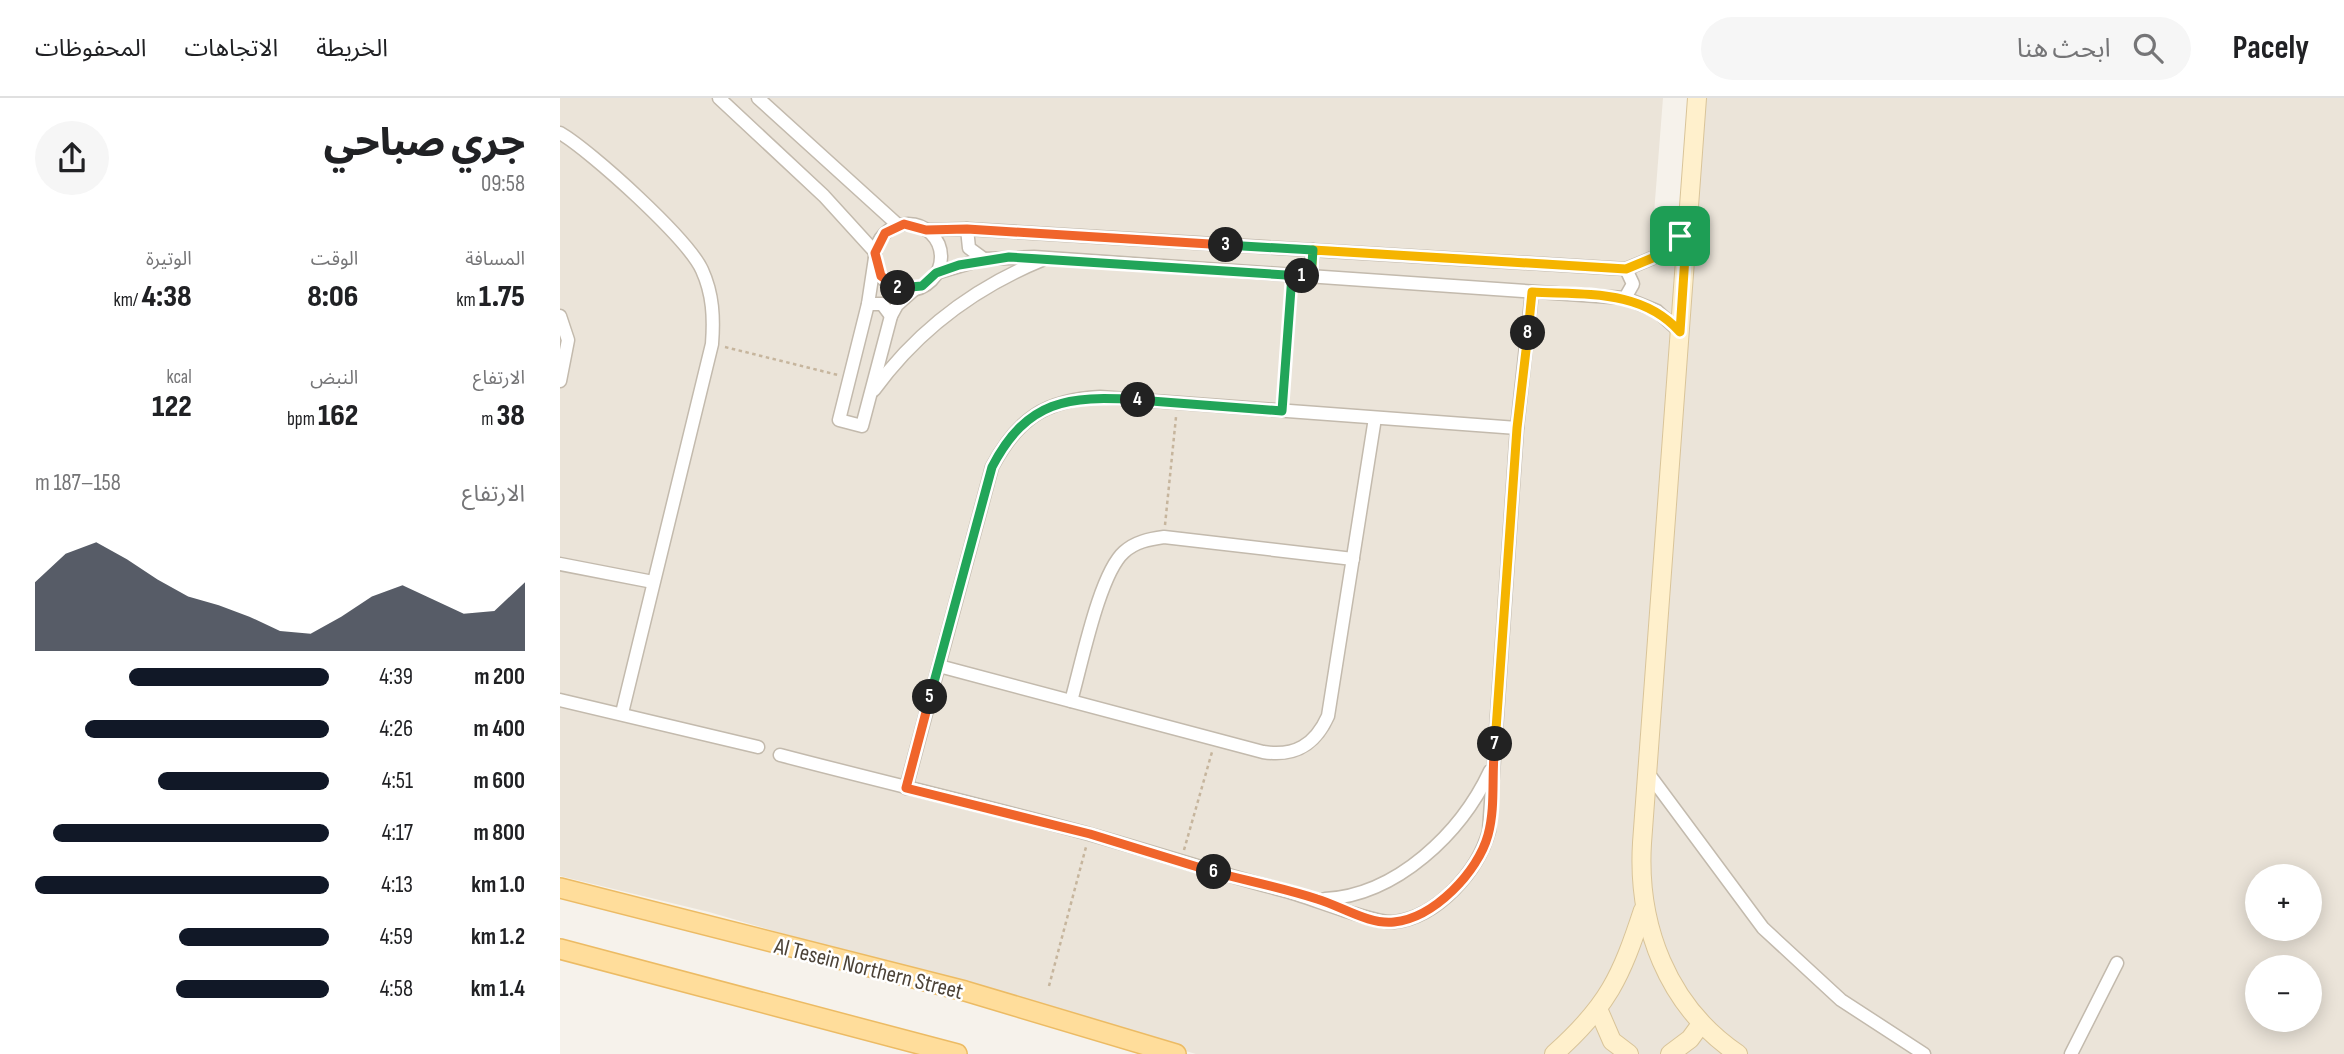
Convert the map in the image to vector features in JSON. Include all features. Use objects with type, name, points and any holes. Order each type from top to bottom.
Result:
[{"type":"main road","name":"Al Tesein Northern Street","points":[[560,888],[965,991],[1176,1054]]},
{"type":"main road","points":[[560,948],[957,1054]]},
{"type":"street","points":[[719,98],[824,196],[875,255],[877,268],[888,284],[907,290],[916,288]]},
{"type":"street","points":[[758,98],[898,225]]},
{"type":"street","points":[[1697,98],[1641,862],[1643,909],[1672,986],[1701,1024],[1738,1054]]},
{"type":"street","points":[[560,133],[585,152],[688,248],[701,269],[710,293],[714,318],[712,344],[622,712]]},
{"type":"street","points":[[1680,332],[1657,311],[1625,298],[1048,258],[984,260],[936,273],[897,305],[891,316],[862,426],[839,420],[868,304],[875,255],[881,237],[898,225],[915,225],[926,230],[967,229],[1626,269],[1662,254],[1687,226]]},
{"type":"street","points":[[967,229],[969,248],[984,260]]},
{"type":"street","points":[[926,230],[940,250],[936,273]]},
{"type":"street","points":[[1311,276],[1313,250]]},
{"type":"street","points":[[869,396],[913,344],[948,313],[986,287],[1048,258]]},
{"type":"street","points":[[1625,298],[1633,284],[1626,269]]},
{"type":"street","points":[[780,755],[1090,834],[1181,863],[1318,899],[1372,919],[1394,922],[1413,916],[1446,896],[1462,882],[1484,850],[1489,831],[1517,428],[1532,292]]},
{"type":"street","points":[[868,304],[882,304],[891,316]]},
{"type":"street","points":[[560,316],[568,340],[560,381]]},
{"type":"street","points":[[906,788],[992,467],[1005,442],[1024,422],[1047,407],[1073,399],[1100,397],[1517,428]]},
{"type":"street","points":[[939,666],[1215,740],[1279,754],[1303,748],[1321,731],[1328,716],[1375,418]]},
{"type":"street","points":[[1071,701],[1114,564],[1136,544],[1164,537],[1353,559]]},
{"type":"street","points":[[560,564],[653,582]]},
{"type":"street","points":[[560,699],[758,747]]},
{"type":"street","points":[[1318,899],[1347,898],[1421,861],[1464,818],[1492,767]]},
{"type":"street","points":[[1648,773],[1763,928],[1841,1000],[1924,1054]]},
{"type":"street","points":[[1554,1054],[1598,1011],[1625,964],[1643,909]]},
{"type":"street","points":[[2071,1054],[2117,962]]},
{"type":"street","points":[[1598,1011],[1612,1041],[1629,1054]]},
{"type":"street","points":[[1670,1054],[1690,1039],[1701,1024]]},
{"type":"path","points":[[1282,411],[1292,275]]},
{"type":"path","points":[[712,344],[849,378]]},
{"type":"path","points":[[1164,537],[1177,403]]},
{"type":"path","points":[[1181,863],[1215,740]]},
{"type":"path","points":[[1049,986],[1090,834]]},
{"type":"shaded area","points":[[560,98],[1663,98],[1650,265],[1693,266],[1706,98],[2344,98],[2344,1054],[1196,1054],[709,912],[560,876]]},
{"type":"route","points":[[1680,236],[1662,254],[1626,269],[1313,250],[1311,276],[1009,257],[959,265],[936,273],[922,286],[907,290],[888,284],[877,268],[876,247],[881,237],[889,230],[898,225],[909,224],[926,230],[967,229],[1313,250],[1311,276],[1292,275],[1282,411],[1100,397],[1073,399],[1047,407],[1024,422],[1005,442],[992,467],[906,788],[1090,834],[1181,863],[1318,899],[1372,919],[1394,922],[1434,905],[1462,882],[1473,868],[1484,850],[1489,831],[1517,428],[1532,292],[1625,298],[1657,311],[1680,332],[1687,226],[1680,236]]}]
